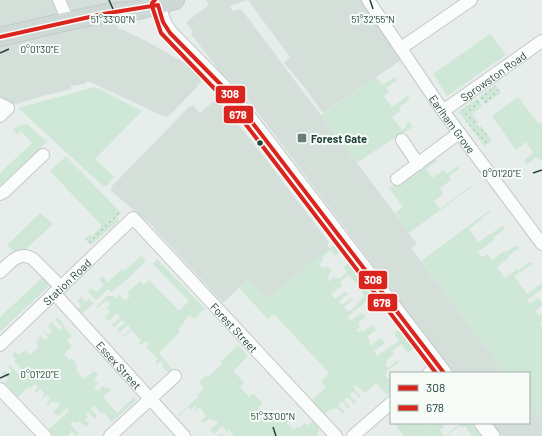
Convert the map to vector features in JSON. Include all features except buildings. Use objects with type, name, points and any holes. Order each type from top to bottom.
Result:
[{"type":"main road","points":[[0,37],[108,13],[138,10],[166,2]]},
{"type":"street","points":[[59,0],[68,21]]},
{"type":"street","points":[[401,48],[471,0]]},
{"type":"street","name":"Earlham Grove","points":[[372,1],[401,48],[459,133],[542,244]]},
{"type":"street","points":[[166,2],[163,22],[170,33],[240,105],[437,371]]},
{"type":"street","name":"Sprowston Road","points":[[443,110],[542,41]]},
{"type":"street","points":[[398,179],[459,133]]},
{"type":"street","points":[[402,140],[418,164]]},
{"type":"street","points":[[0,194],[4,192],[43,155]]},
{"type":"street","name":"Station Road","points":[[0,345],[133,218]]},
{"type":"street","name":"Forest Street","points":[[133,218],[336,436]]},
{"type":"street","name":"Essex Street","points":[[0,272],[19,256],[27,256],[33,259],[57,290],[184,436]]},
{"type":"street","points":[[110,436],[175,376]]},
{"type":"street","points":[[0,389],[44,436]]},
{"type":"street","points":[[353,436],[390,404]]},
{"type":"street","points":[[483,424],[492,436]]},
{"type":"shaded area","points":[[0,0],[55,0],[57,10],[55,16],[0,32]]},
{"type":"shaded area","points":[[65,0],[136,0],[103,5],[75,12]]},
{"type":"shaded area","points":[[206,0],[248,0],[229,6],[233,11],[241,9],[378,191],[417,244],[411,248],[504,372],[451,372],[243,93],[221,73],[191,34],[193,32],[186,22],[209,5]]},
{"type":"shaded area","points":[[248,0],[362,0],[401,60],[323,113],[284,63],[290,57]]},
{"type":"shaded area","points":[[116,20],[117,27],[148,42],[185,63],[188,61],[204,77],[196,88],[169,116],[163,116],[88,81],[84,84],[71,86],[71,89],[10,106],[0,97],[0,44]]},
{"type":"shaded area","points":[[216,99],[251,140],[329,242],[327,244],[330,249],[290,279],[267,299],[248,279],[223,303],[150,224],[111,191],[112,186],[190,106],[194,106],[200,113]]},
{"type":"shaded area","points":[[530,405],[542,421],[542,436],[500,436],[491,424],[530,424]]},
{"type":"green space","points":[[490,34],[506,55],[447,96],[433,74]]},
{"type":"green space","points":[[376,77],[382,85],[395,77],[397,80],[386,88],[389,92],[384,96],[392,107],[408,96],[410,99],[399,107],[401,110],[392,117],[402,130],[406,127],[405,125],[409,121],[413,127],[357,163],[321,115]]},
{"type":"green space","points":[[495,85],[501,93],[485,104],[479,97]]},
{"type":"green space","points":[[95,87],[142,111],[95,159],[114,177],[107,185],[103,186],[18,108]]},
{"type":"green space","points":[[518,97],[539,124],[542,123],[542,162],[537,157],[526,165],[524,160],[533,153],[526,142],[516,150],[492,116]]},
{"type":"green space","points":[[477,98],[482,106],[472,114],[478,122],[476,124],[479,127],[481,126],[492,141],[484,146],[459,112]]},
{"type":"green space","points":[[27,124],[47,142],[0,186],[0,173],[32,143],[21,131],[17,135],[13,130],[18,126]]},
{"type":"green space","points":[[66,156],[121,213],[117,217],[119,220],[91,245],[85,239],[90,235],[92,236],[116,212],[64,158]]},
{"type":"green space","points":[[434,157],[437,161],[426,169],[432,178],[444,170],[447,174],[458,166],[459,169],[449,176],[451,180],[440,188],[443,194],[434,201],[440,209],[472,185],[473,186],[409,233],[395,213],[403,207],[389,188]]},
{"type":"green space","points":[[64,158],[116,212],[102,226],[50,171]]},
{"type":"green space","points":[[490,210],[491,211],[469,229],[478,242],[503,226],[505,229],[478,252],[482,257],[487,254],[492,260],[504,251],[506,252],[516,245],[519,248],[497,267],[505,278],[529,262],[533,264],[514,276],[527,294],[542,283],[542,289],[527,300],[530,304],[537,298],[542,302],[542,305],[535,311],[539,316],[542,313],[542,322],[540,323],[542,326],[542,421],[530,405],[530,372],[504,372],[421,261]]},
{"type":"green space","points":[[40,213],[53,224],[26,249],[15,253],[7,245]]},
{"type":"green space","points":[[335,244],[341,251],[335,256],[331,250],[322,257],[323,259],[319,265],[322,268],[328,266],[332,271],[329,273],[329,278],[327,280],[328,282],[333,277],[334,279],[336,277],[338,279],[347,273],[344,267],[349,263],[362,280],[356,284],[349,275],[340,282],[342,286],[331,294],[335,299],[346,291],[348,294],[339,301],[342,305],[351,298],[353,300],[344,307],[348,312],[365,296],[361,291],[367,286],[374,295],[347,317],[350,321],[362,313],[366,317],[358,323],[360,327],[356,330],[358,332],[361,330],[363,332],[372,325],[376,330],[367,337],[370,340],[369,342],[371,345],[381,338],[385,343],[374,351],[377,356],[399,341],[394,333],[399,329],[414,348],[408,353],[401,344],[392,351],[394,354],[386,361],[387,363],[385,364],[388,368],[398,360],[399,362],[386,372],[387,373],[385,375],[388,379],[390,378],[390,393],[387,395],[376,383],[365,393],[355,385],[353,387],[361,397],[360,398],[352,392],[350,395],[356,402],[354,404],[349,398],[346,398],[344,400],[350,407],[348,409],[344,403],[341,402],[338,405],[345,412],[343,414],[335,408],[333,410],[331,409],[325,414],[312,400],[326,387],[321,382],[329,373],[274,314],[268,319],[239,288],[248,279],[267,299]]},
{"type":"green space","points":[[141,256],[146,261],[123,283],[111,292],[108,289],[82,314],[78,309],[82,306],[77,301],[81,297],[85,302],[89,299],[93,303],[96,300],[88,291],[91,288],[96,292],[104,285],[99,279],[102,276],[108,282],[122,269],[124,271]]},
{"type":"green space","points":[[157,259],[205,309],[194,319],[190,315],[178,329],[180,332],[159,353],[172,369],[168,372],[162,366],[164,364],[161,361],[157,364],[155,362],[158,359],[146,347],[149,344],[146,341],[141,345],[139,343],[141,341],[132,330],[124,337],[123,336],[131,329],[128,325],[119,333],[117,330],[125,323],[122,320],[114,327],[112,325],[120,317],[117,313],[109,321],[105,317],[110,312],[107,308],[111,304],[107,300],[97,308],[96,307],[107,296],[114,296],[116,298],[119,295],[125,301],[130,296],[127,293],[140,281],[143,285],[149,280],[179,311],[189,301],[153,264]]},
{"type":"green space","points":[[44,276],[51,284],[0,332],[0,317]]},
{"type":"green space","points":[[57,317],[72,336],[67,340],[72,346],[64,354],[70,360],[72,358],[76,363],[75,364],[78,368],[76,370],[84,379],[94,371],[98,375],[94,379],[98,383],[94,387],[98,391],[103,386],[106,389],[108,387],[111,390],[103,397],[117,413],[134,397],[136,400],[112,422],[103,412],[101,413],[94,406],[91,409],[97,416],[95,419],[88,412],[86,415],[88,417],[85,420],[89,424],[86,427],[79,421],[76,423],[73,421],[70,424],[79,434],[76,436],[72,431],[67,436],[54,436],[48,430],[69,411],[67,408],[58,416],[53,412],[60,405],[58,402],[56,404],[53,401],[48,405],[46,403],[50,399],[47,395],[41,399],[45,394],[40,389],[36,393],[34,391],[38,388],[35,384],[30,388],[28,387],[18,397],[4,383],[8,379],[2,373],[4,371],[8,375],[12,371],[8,367],[10,365],[18,374],[22,370],[14,361],[16,359],[12,355],[15,352],[19,355],[25,350],[30,355],[39,346],[36,343],[41,336],[45,340],[48,337],[44,332],[45,331],[49,335],[53,331],[48,326],[52,322],[59,330],[62,327],[55,319]]},
{"type":"green space","points":[[238,345],[248,356],[233,371],[244,382],[240,387],[249,397],[253,393],[263,403],[259,407],[268,417],[273,413],[282,423],[294,413],[287,423],[293,430],[297,427],[299,428],[305,423],[307,426],[312,421],[319,428],[317,433],[319,436],[233,436],[234,435],[229,430],[222,436],[218,436],[221,433],[223,435],[226,431],[222,426],[214,434],[210,430],[218,423],[215,420],[213,421],[210,418],[204,423],[202,422],[197,425],[206,416],[200,407],[196,411],[195,410],[197,408],[195,406],[191,410],[188,407],[179,416],[178,415],[198,397],[197,395],[204,388],[199,382],[206,375],[208,377],[222,364],[220,362]]},
{"type":"green space","points":[[442,424],[444,427],[440,430],[445,436],[404,436],[395,425]]},
{"type":"green space","points":[[460,424],[472,424],[481,436],[472,436],[465,426],[462,428],[460,426],[446,436]]},
{"type":"transit line","name":"678","points":[[155,0],[152,3],[152,6],[161,33],[234,109],[435,372]]},
{"type":"transit line","name":"308","points":[[158,5],[163,22],[170,33],[232,96],[443,372]]},
{"type":"transit line","name":"308","points":[[0,37],[103,14],[158,5]]},
{"type":"place","name":"Forest Gate","points":[[302,138]]}]
